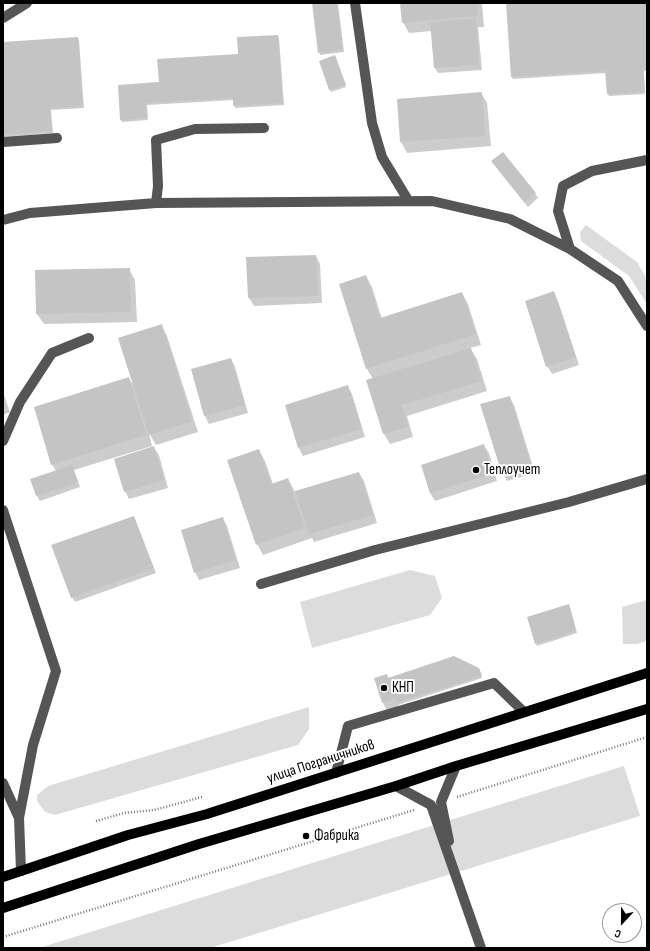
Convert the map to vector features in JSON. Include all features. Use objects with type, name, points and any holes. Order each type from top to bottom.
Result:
[{"type":"main road","name":"улица Пограничников","points":[[3,877],[128,834],[207,814],[647,673]]},
{"type":"main road","points":[[3,909],[199,844],[396,786],[456,766],[647,709]]},
{"type":"lane","points":[[3,18],[27,3]]},
{"type":"lane","points":[[355,3],[372,123],[382,157],[408,200]]},
{"type":"lane","points":[[156,203],[158,186],[156,140],[195,130],[264,128]]},
{"type":"lane","points":[[3,142],[57,138]]},
{"type":"lane","points":[[570,249],[558,211],[563,186],[592,171],[647,160]]},
{"type":"lane","points":[[3,220],[30,213],[156,203],[432,201],[510,219],[570,249],[618,281],[647,326]]},
{"type":"lane","points":[[3,441],[20,402],[52,353],[89,338]]},
{"type":"lane","points":[[261,584],[375,550],[570,502],[647,479]]},
{"type":"lane","points":[[3,510],[56,671],[33,744],[19,818],[21,871]]},
{"type":"lane","points":[[336,773],[348,726],[494,682],[524,712]]},
{"type":"lane","points":[[456,766],[442,802],[456,876]]},
{"type":"lane","points":[[3,783],[19,818]]},
{"type":"lane","points":[[396,786],[431,805],[482,948]]},
{"type":"path","points":[[442,802],[647,737]]},
{"type":"path","points":[[96,821],[124,813],[154,810],[202,797]]},
{"type":"path","points":[[3,937],[431,805]]},
{"type":"shaded area","points":[[586,225],[637,262],[647,279],[647,304],[629,276],[581,241],[580,232]]},
{"type":"shaded area","points":[[410,570],[435,576],[442,598],[430,615],[312,648],[300,602]]},
{"type":"shaded area","points":[[647,600],[647,641],[637,644],[623,644],[622,607]]},
{"type":"shaded area","points":[[309,707],[309,729],[298,745],[55,815],[45,812],[37,801],[37,795],[48,786]]},
{"type":"shaded area","points":[[624,766],[640,816],[210,948],[39,948]]},
{"type":"building","points":[[312,3],[337,3],[343,50],[318,53]]},
{"type":"building","points":[[400,3],[477,3],[478,16],[402,23]]},
{"type":"building","points":[[506,3],[647,3],[647,69],[643,69],[645,92],[607,94],[605,71],[511,77]]},
{"type":"building","points":[[476,18],[479,65],[434,68],[430,22]]},
{"type":"building","points":[[278,35],[283,103],[233,106],[233,98],[146,103],[147,118],[120,120],[118,85],[159,82],[157,59],[238,54],[237,37]]},
{"type":"building","points":[[78,37],[83,106],[50,108],[52,131],[3,135],[3,42]]},
{"type":"building","points":[[335,55],[346,85],[329,90],[319,61]]},
{"type":"building","points":[[482,92],[485,136],[400,142],[397,99]]},
{"type":"building","points":[[503,152],[536,193],[524,202],[491,161]]},
{"type":"building","points":[[316,255],[318,296],[248,298],[246,257]]},
{"type":"building","points":[[130,268],[131,312],[36,314],[35,270]]},
{"type":"building","points":[[366,275],[380,318],[462,292],[476,334],[366,369],[339,284]]},
{"type":"building","points":[[554,291],[576,357],[546,367],[525,301]]},
{"type":"building","points":[[162,324],[192,421],[149,435],[118,338]]},
{"type":"building","points":[[471,348],[482,381],[402,405],[408,427],[383,434],[366,380]]},
{"type":"building","points":[[231,358],[245,405],[204,416],[191,369]]},
{"type":"building","points":[[129,377],[146,435],[51,465],[34,407]]},
{"type":"building","points":[[348,385],[362,429],[298,448],[285,405]]},
{"type":"building","points":[[510,396],[531,465],[502,474],[480,404]]},
{"type":"building","points":[[484,444],[493,473],[430,493],[421,465]]},
{"type":"building","points":[[154,446],[164,480],[124,492],[114,459]]},
{"type":"building","points":[[259,449],[271,484],[288,478],[305,528],[256,545],[227,460]]},
{"type":"building","points":[[72,465],[78,482],[36,496],[30,479]]},
{"type":"building","points":[[359,472],[373,515],[309,534],[295,491]]},
{"type":"building","points":[[134,516],[154,568],[71,598],[51,545]]},
{"type":"building","points":[[223,517],[236,560],[194,573],[181,530]]},
{"type":"building","points":[[569,604],[576,631],[535,644],[527,617]]},
{"type":"building","points":[[454,656],[479,668],[482,676],[396,703],[395,699],[382,703],[374,678],[387,674],[388,678]]},
{"type":"place","name":"Теплоучет","points":[[476,470]]},
{"type":"place","name":"КНП","points":[[384,688]]},
{"type":"place","name":"Фабрика","points":[[306,836]]}]
